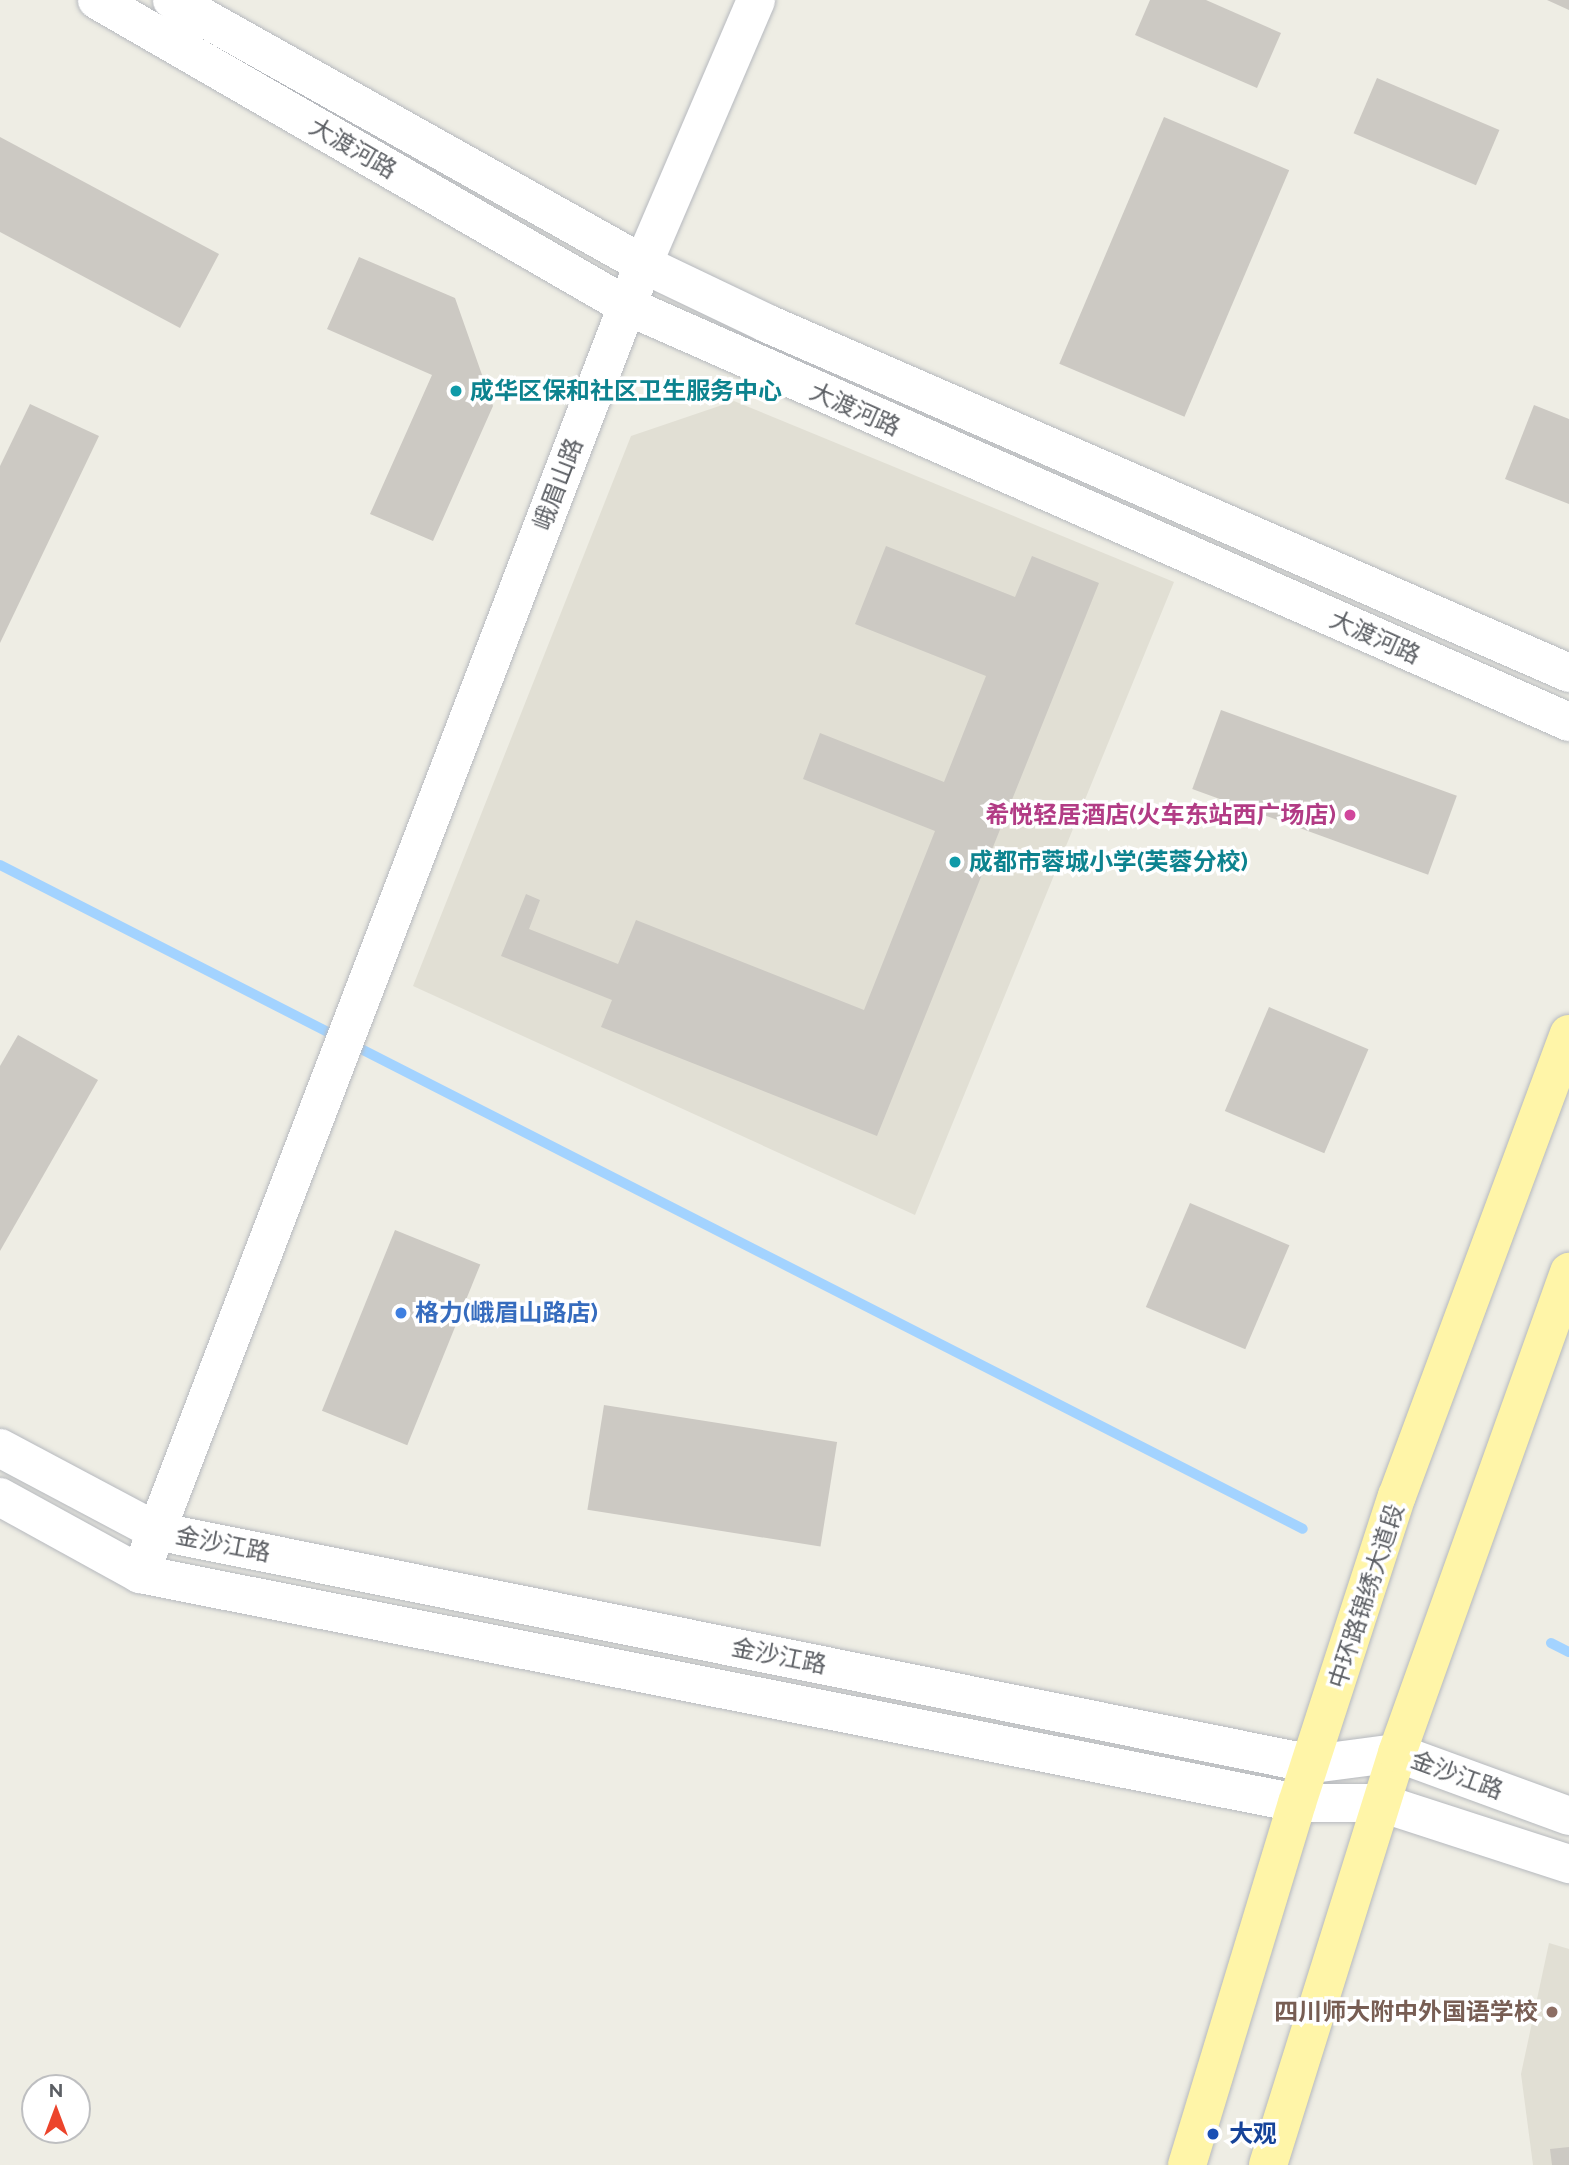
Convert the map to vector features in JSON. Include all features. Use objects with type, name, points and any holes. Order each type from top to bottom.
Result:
[{"type":"main road","name":"中环路锦绣大道段","points":[[1187,2165],[1297,1803],[1313,1763],[1397,1496],[1569,1034]]},
{"type":"main road","points":[[1268,2165],[1397,1753],[1569,1272]]},
{"type":"street","name":"大渡河路","points":[[97,0],[627,306],[1569,722]]},
{"type":"street","name":"大渡河路","points":[[172,0],[643,264],[766,323],[1569,673]]},
{"type":"street","name":"峨眉山路","points":[[140,1574],[323,1091],[643,264],[756,0]]},
{"type":"street","name":"金沙江路","points":[[0,1448],[156,1531],[1313,1763],[1397,1753],[1569,1816]]},
{"type":"street","name":"金沙江路","points":[[0,1497],[140,1574],[1297,1803],[1381,1803],[1569,1864]]},
{"type":"shaded area","points":[[734,401],[1174,582],[915,1215],[413,986],[631,436]]},
{"type":"shaded area","name":"四川师大附中外国语学校","points":[[1549,1943],[1569,1949],[1569,2165],[1533,2165],[1521,2074]]},
{"type":"building","points":[[1150,0],[1206,0],[1281,33],[1257,88],[1135,35]]},
{"type":"building","points":[[1547,0],[1569,0],[1569,10]]},
{"type":"building","points":[[1377,78],[1499,130],[1476,185],[1354,133]]},
{"type":"building","points":[[1164,117],[1289,170],[1184,417],[1059,364]]},
{"type":"building","points":[[0,137],[219,254],[180,328],[0,232]]},
{"type":"building","name":"成华区保和社区卫生服务中心","points":[[359,257],[455,298],[493,406],[433,541],[370,514],[432,375],[327,329]]},
{"type":"building","points":[[30,404],[99,436],[0,643],[0,466]]},
{"type":"building","points":[[1534,405],[1569,419],[1569,504],[1505,479]]},
{"type":"building","name":"成都市蓉城小学(芙蓉分校)","points":[[886,546],[1015,597],[1032,556],[1099,583],[877,1136],[601,1027],[612,1000],[501,956],[526,894],[540,900],[529,929],[618,964],[636,920],[864,1010],[935,831],[803,779],[820,733],[944,782],[986,676],[855,624]]},
{"type":"building","points":[[1221,710],[1457,796],[1428,875],[1192,789]]},
{"type":"building","points":[[1269,1007],[1368,1049],[1324,1153],[1225,1111]]},
{"type":"building","points":[[18,1035],[98,1080],[0,1251],[0,1066]]},
{"type":"building","points":[[1190,1203],[1289,1245],[1245,1349],[1146,1307]]},
{"type":"building","points":[[395,1230],[480,1264],[407,1445],[322,1411]]},
{"type":"building","points":[[604,1405],[837,1442],[821,1547],[587,1510]]},
{"type":"building","points":[[1569,2147],[1569,2165],[1552,2165],[1550,2149]]},
{"type":"waterway","points":[[0,865],[1303,1529]]},
{"type":"waterway","points":[[1551,1643],[1569,1652]]},
{"type":"place","name":"成华区保和社区卫生服务中心","points":[[456,391]]},
{"type":"place","name":"希悦轻居酒店(火车东站西广场店)","points":[[1350,815]]},
{"type":"place","name":"成都市蓉城小学(芙蓉分校)","points":[[955,862]]},
{"type":"place","name":"格力(峨眉山路店)","points":[[401,1313]]},
{"type":"place","name":"四川师大附中外国语学校","points":[[1552,2012]]},
{"type":"place","name":"大观","points":[[1213,2134]]}]
